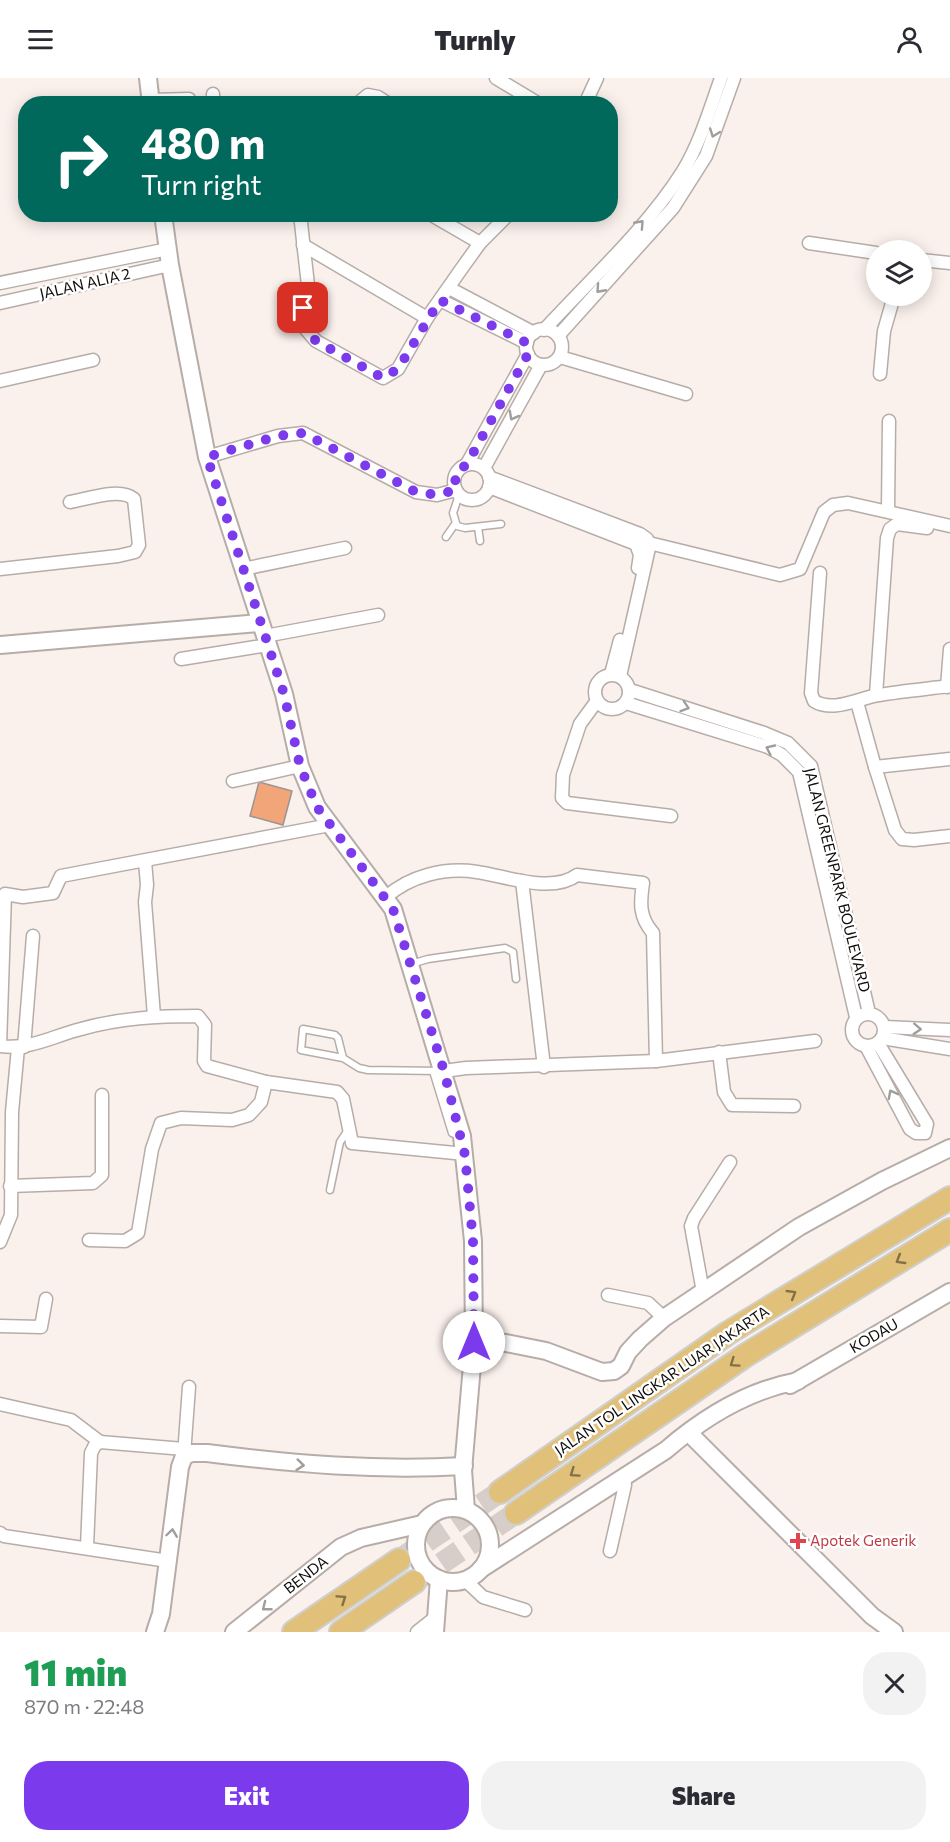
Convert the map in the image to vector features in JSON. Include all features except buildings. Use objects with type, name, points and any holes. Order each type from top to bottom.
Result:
[{"type":"highway","name":"JALAN TOL LINGKAR LUAR JAKARTA","points":[[500,1492],[728,1333],[950,1198]]},
{"type":"highway","name":"JALAN TOL LINGKAR LUAR JAKARTA","points":[[516,1513],[746,1355],[950,1230]]},
{"type":"highway","points":[[294,1632],[407,1553]]},
{"type":"highway","points":[[341,1632],[414,1582]]},
{"type":"street","points":[[148,78],[150,96]]},
{"type":"street","points":[[496,78],[526,96]]},
{"type":"street","points":[[589,96],[597,78]]},
{"type":"street","points":[[458,492],[455,474],[467,464],[533,340],[648,216],[682,171],[700,137],[721,78]]},
{"type":"street","points":[[444,294],[533,340],[558,336],[673,208],[706,156],[734,78]]},
{"type":"street","points":[[164,222],[207,457],[284,694],[300,766],[312,798],[393,909],[438,1071],[462,1136],[473,1241],[474,1342],[463,1468],[466,1510]]},
{"type":"street","points":[[301,222],[308,285],[303,308],[304,327],[316,341],[383,378],[398,369],[444,294],[480,243],[501,222]]},
{"type":"street","points":[[444,222],[480,243]]},
{"type":"street","points":[[809,243],[866,252]]},
{"type":"street","points":[[303,245],[428,318]]},
{"type":"street","points":[[0,283],[169,257]]},
{"type":"street","name":"JALAN ALIA 2","points":[[0,303],[169,257]]},
{"type":"street","points":[[932,262],[950,264]]},
{"type":"street","points":[[880,374],[884,330],[891,306]]},
{"type":"street","points":[[533,340],[533,361],[541,365],[548,365],[560,357],[562,348],[558,336]]},
{"type":"street","points":[[560,357],[686,394]]},
{"type":"street","points":[[0,381],[93,360]]},
{"type":"street","points":[[207,457],[278,436],[303,433],[416,492],[437,495],[458,492],[476,499],[482,496],[487,477],[541,365]]},
{"type":"street","points":[[888,512],[889,421]]},
{"type":"street","points":[[467,464],[476,464],[487,477],[636,544],[640,555],[616,675]]},
{"type":"street","points":[[487,477],[640,534],[649,543],[780,575],[800,569],[824,512],[833,505],[848,503],[950,526]]},
{"type":"street","points":[[0,569],[118,556],[135,552],[138,545],[132,496],[119,494],[70,502]]},
{"type":"street","points":[[876,695],[890,529],[897,524],[950,531]]},
{"type":"street","points":[[616,675],[649,543]]},
{"type":"street","points":[[243,569],[345,548]]},
{"type":"street","points":[[820,573],[811,693],[814,701],[820,705],[857,702],[876,695],[948,687],[950,649]]},
{"type":"street","points":[[181,659],[265,635],[378,615]]},
{"type":"street","points":[[0,645],[265,635]]},
{"type":"street","points":[[616,675],[630,690],[626,703],[617,709],[605,709],[596,702],[594,690],[600,679],[616,675]]},
{"type":"street","name":"JALAN GREENPARK BOULEVARD","points":[[630,690],[764,733],[788,743],[803,755],[811,766],[870,1013]]},
{"type":"street","points":[[596,702],[580,724],[563,775],[562,798],[567,803],[671,816]]},
{"type":"street","points":[[857,702],[895,830],[902,838],[914,840],[950,836]]},
{"type":"street","name":"JALAN GREENPARK BOULEVARD","points":[[626,703],[768,747],[792,764],[799,772],[856,1017]]},
{"type":"street","points":[[875,767],[950,759]]},
{"type":"street","points":[[233,781],[300,766]]},
{"type":"street","points":[[330,825],[61,876],[54,893],[24,897],[5,894],[0,1046],[21,1048],[87,1027],[154,1016],[201,1017],[205,1025],[204,1061],[207,1066],[266,1082],[337,1092],[343,1099],[350,1140],[356,1145],[465,1155]]},
{"type":"street","points":[[144,861],[154,1016]]},
{"type":"street","points":[[386,897],[400,884],[431,873],[469,871],[522,881],[570,881],[577,875],[643,883],[641,913],[644,923],[653,933],[656,1061]]},
{"type":"street","points":[[522,881],[544,1066]]},
{"type":"street","points":[[0,1242],[11,1215],[10,1186],[33,936]]},
{"type":"street","points":[[844,967],[857,964]]},
{"type":"street","points":[[878,1039],[927,1124],[924,1133],[916,1133],[910,1129],[878,1039],[880,1017],[870,1013],[856,1017],[852,1025],[852,1035],[857,1042],[878,1039],[950,1030]]},
{"type":"street","points":[[878,1039],[950,1048]]},
{"type":"street","points":[[438,1071],[656,1061],[815,1041]]},
{"type":"street","points":[[719,1052],[724,1092],[732,1105],[794,1106]]},
{"type":"street","points":[[89,1240],[125,1241],[138,1233],[152,1149],[161,1123],[181,1118],[232,1120],[249,1115],[261,1102],[266,1082]]},
{"type":"street","points":[[10,1186],[93,1183],[99,1179],[102,1175],[102,1095]]},
{"type":"street","points":[[474,1342],[506,1342],[546,1351],[602,1372],[614,1371],[621,1366],[628,1352],[640,1339],[664,1318],[799,1227],[882,1181],[950,1148]]},
{"type":"street","points":[[703,1292],[691,1226],[730,1162]]},
{"type":"street","name":"KODAU","points":[[666,1450],[694,1438],[798,1381],[950,1292]]},
{"type":"street","points":[[608,1295],[648,1303],[664,1318]]},
{"type":"street","points":[[0,1326],[41,1327],[46,1299]]},
{"type":"street","name":"KODAU","points":[[481,1569],[666,1450],[689,1430],[770,1386],[798,1381]]},
{"type":"street","points":[[155,1632],[161,1614],[180,1467],[184,1453],[189,1387]]},
{"type":"street","points":[[0,1404],[65,1418],[100,1442],[315,1466],[463,1468]]},
{"type":"street","points":[[694,1438],[872,1616],[894,1632]]},
{"type":"street","points":[[87,1547],[91,1453],[95,1445],[100,1442]]},
{"type":"street","points":[[445,1509],[463,1468]]},
{"type":"street","points":[[610,1551],[625,1485],[623,1477]]},
{"type":"street","points":[[407,1553],[422,1524],[432,1514],[445,1509],[466,1510],[481,1520],[489,1536],[487,1559],[481,1569],[463,1580],[437,1621],[417,1632]]},
{"type":"street","name":"BENDA","points":[[234,1632],[341,1547],[385,1532],[422,1524]]},
{"type":"street","points":[[385,1532],[405,1536],[407,1553],[439,1579],[463,1580],[483,1597],[525,1610]]},
{"type":"street","points":[[0,1533],[4,1536],[168,1561]]},
{"type":"street","points":[[489,1536],[520,1542]]},
{"type":"street","points":[[437,1621],[439,1579]]},
{"type":"lane","points":[[458,492],[453,513],[456,524],[460,528],[501,524]]},
{"type":"lane","points":[[446,537],[456,524]]},
{"type":"lane","points":[[478,527],[480,541]]},
{"type":"lane","points":[[410,964],[428,959],[505,948],[513,952],[516,979]]},
{"type":"lane","points":[[343,1058],[338,1038],[334,1035],[303,1029],[301,1050],[343,1058],[359,1068],[368,1070],[438,1071]]},
{"type":"lane","points":[[330,1190],[340,1142],[348,1130]]},
{"type":"tunnel","points":[[399,1560],[500,1492]]},
{"type":"tunnel","points":[[414,1582],[516,1513]]},
{"type":"place","name":"Apotek Generik","points":[[798,1541]]},
{"type":"route","points":[[303,308],[304,327],[316,341],[383,378],[398,369],[440,300],[527,343],[528,354],[467,464],[455,474],[456,490],[437,495],[416,492],[303,433],[278,436],[207,457],[284,694],[300,766],[308,790],[317,807],[393,909],[444,1071],[465,1155],[473,1241],[474,1342]]}]
